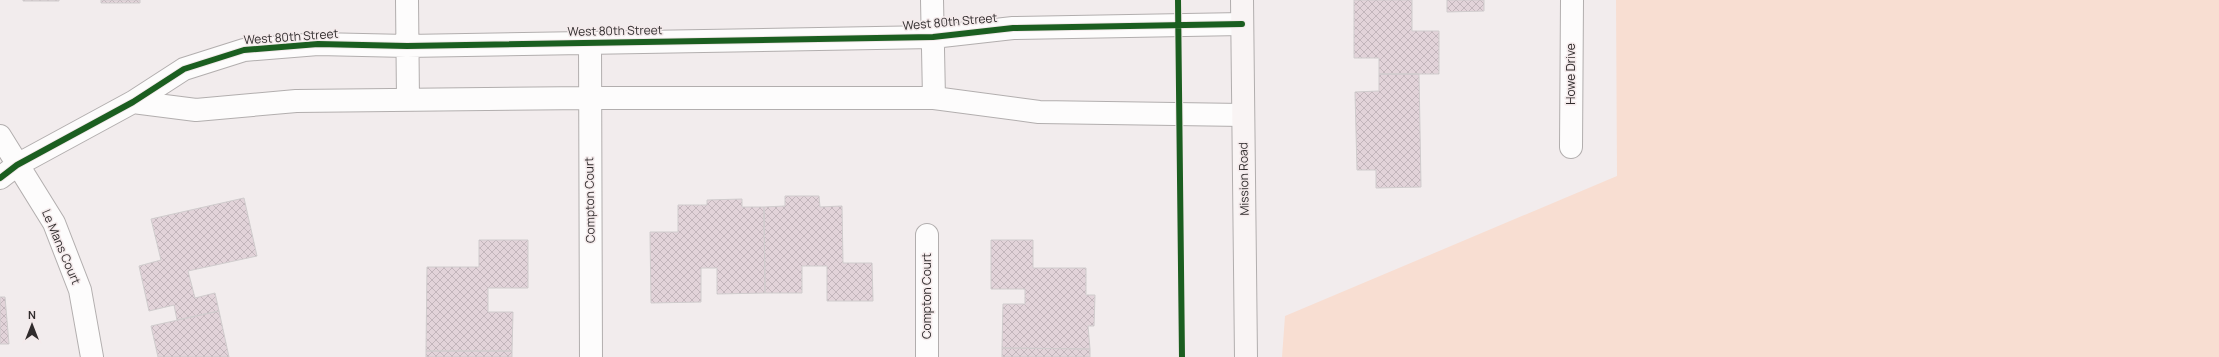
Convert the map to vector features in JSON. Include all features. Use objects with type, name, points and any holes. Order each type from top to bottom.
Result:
[{"type":"main road","name":"Mission Road","points":[[1242,0],[1246,357]]},
{"type":"street","points":[[407,0],[408,100]]},
{"type":"street","points":[[932,0],[934,98]]},
{"type":"street","name":"Howe Drive","points":[[1571,147],[1572,0]]},
{"type":"street","name":"West 80th Street","points":[[17,165],[133,102],[184,69],[244,50],[318,44],[407,46],[932,37],[1013,28],[1242,24]]},
{"type":"street","name":"Compton Court","points":[[590,42],[591,357]]},
{"type":"street","points":[[133,102],[196,110],[296,101],[589,98],[934,98],[1039,112],[1243,115]]},
{"type":"street","name":"Le Mans Court","points":[[0,136],[54,223],[80,290],[92,357]]},
{"type":"street","points":[[0,178],[17,165]]},
{"type":"street","name":"Compton Court","points":[[927,235],[927,357]]},
{"type":"shaded area","points":[[1616,0],[2219,0],[2219,357],[1282,357],[1285,316],[1617,176]]},
{"type":"building","points":[[59,0],[59,1],[23,1]]},
{"type":"building","points":[[101,0],[140,0],[140,3],[101,3]]},
{"type":"building","points":[[1354,0],[1412,0],[1412,31],[1439,31],[1439,74],[1379,74],[1379,58],[1354,58]]},
{"type":"building","points":[[1447,0],[1484,0],[1484,11],[1447,12]]},
{"type":"building","points":[[1379,74],[1419,74],[1421,187],[1376,188],[1376,170],[1357,170],[1355,92],[1379,91]]},
{"type":"building","points":[[785,196],[819,196],[820,207],[842,206],[843,263],[872,263],[873,301],[827,301],[827,266],[802,266],[802,293],[765,293],[764,207],[785,206]]},
{"type":"building","points":[[244,198],[257,256],[188,271],[195,298],[215,293],[219,311],[177,320],[174,305],[149,311],[139,266],[161,260],[151,219]]},
{"type":"building","points":[[742,199],[742,207],[764,207],[765,293],[717,294],[717,268],[701,268],[701,302],[651,303],[650,232],[678,232],[678,205],[707,205],[707,200]]},
{"type":"building","points":[[479,240],[528,240],[528,288],[488,288],[488,312],[513,312],[512,351],[426,351],[427,267],[479,267]]},
{"type":"building","points":[[991,240],[1033,240],[1033,268],[1086,268],[1086,295],[1095,295],[1094,326],[1088,326],[1090,349],[1002,348],[1003,304],[1025,304],[1025,289],[991,289]]},
{"type":"building","points":[[0,297],[5,297],[9,344],[0,344]]},
{"type":"building","points":[[219,311],[229,357],[158,357],[151,326]]},
{"type":"building","points":[[1002,348],[1090,349],[1090,357],[1002,357]]},
{"type":"building","points":[[426,351],[512,351],[512,357],[426,357]]},
{"type":"cycle path","points":[[1178,0],[1182,357]]},
{"type":"cycle path","points":[[0,178],[17,165],[133,102],[184,69],[244,50],[318,44],[407,46],[933,37],[1013,28],[1242,24]]}]
